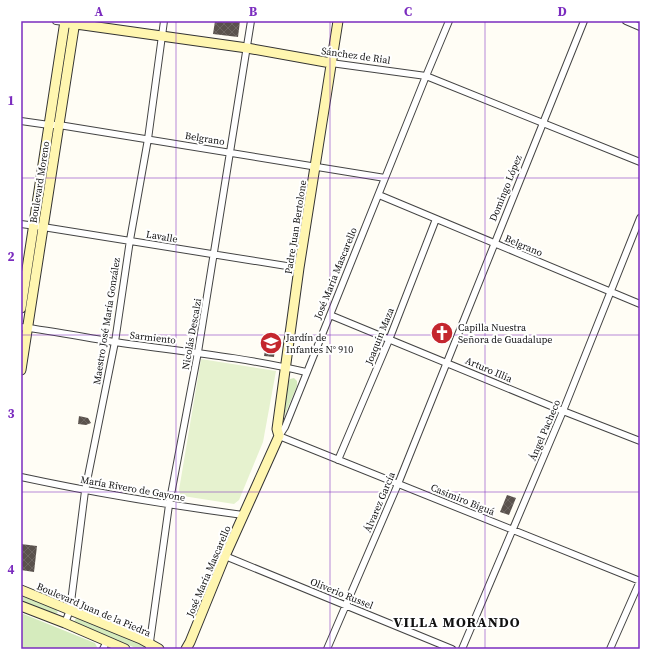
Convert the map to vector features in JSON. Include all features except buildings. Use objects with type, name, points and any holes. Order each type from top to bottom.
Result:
[{"type":"street","name":"Sánchez de Rial","points":[[62,21],[247,48],[331,63],[426,76],[640,162]]},
{"type":"street","name":"Boulevard Moreno","points":[[21,370],[24,328],[23,306],[33,226],[49,126],[62,21]]},
{"type":"street","name":"Maestro José María González","points":[[65,623],[70,610],[85,491],[115,342],[130,240],[148,139],[164,21]]},
{"type":"street","name":"Nicolás Descalzi","points":[[149,646],[169,505],[198,352],[251,21]]},
{"type":"street","name":"Padre Juan Bertolone","points":[[279,436],[277,429],[299,268],[338,21]]},
{"type":"street","name":"José María Mascarello","points":[[188,647],[243,515],[279,436],[285,427],[449,21]]},
{"type":"street","name":"Domingo López","points":[[446,362],[584,21]]},
{"type":"street","points":[[626,21],[640,27]]},
{"type":"street","name":"Boulevard Moreno","points":[[23,306],[43,227],[75,22]]},
{"type":"street","name":"Belgrano","points":[[21,121],[49,126],[59,124],[385,178]]},
{"type":"street","name":"Belgrano","points":[[379,196],[640,304]]},
{"type":"street","name":"Ángel Pacheco","points":[[462,649],[563,411],[640,218]]},
{"type":"street","name":"Joaquín Maza","points":[[338,460],[389,340],[436,219]]},
{"type":"street","name":"Lavalle","points":[[21,224],[130,240],[299,268]]},
{"type":"street","name":"Arturo Illia","points":[[330,315],[563,411],[640,441]]},
{"type":"street","name":"Sarmiento","points":[[24,328],[115,342],[198,352],[306,372]]},
{"type":"street","name":"Álvarez García","points":[[327,649],[398,484],[446,362]]},
{"type":"street","name":"Casimiro Biguá","points":[[279,436],[640,581]]},
{"type":"street","name":"María Rivero de Gayone","points":[[21,477],[85,491],[169,505],[243,515]]},
{"type":"street","name":"Oliverio Russel","points":[[225,556],[452,649]]},
{"type":"street","points":[[610,649],[640,581]]},
{"type":"street","name":"Boulevard Juan de la Piedra","points":[[21,590],[159,649]]},
{"type":"street","points":[[21,606],[65,623],[105,645],[125,649]]},
{"type":"green space","points":[[201,359],[276,371],[263,442],[239,500],[234,504],[183,496],[180,494],[179,490]]},
{"type":"green space","points":[[294,378],[297,381],[297,386],[283,419],[282,417],[287,384],[290,379]]},
{"type":"green space","points":[[21,595],[56,609],[58,613],[54,614],[21,601]]},
{"type":"green space","points":[[21,613],[95,643],[98,649],[21,649]]},
{"type":"green space","points":[[76,618],[147,645],[148,649],[138,649],[76,623],[74,622]]},
{"type":"place","name":"Capilla Nuestra Señora de Guadalupe","points":[[442,333]]},
{"type":"place","name":"Jardín de Infantes N° 910","points":[[271,343]]},
{"type":"district","name":"VILLA MORANDO","points":[[457,622]]}]
